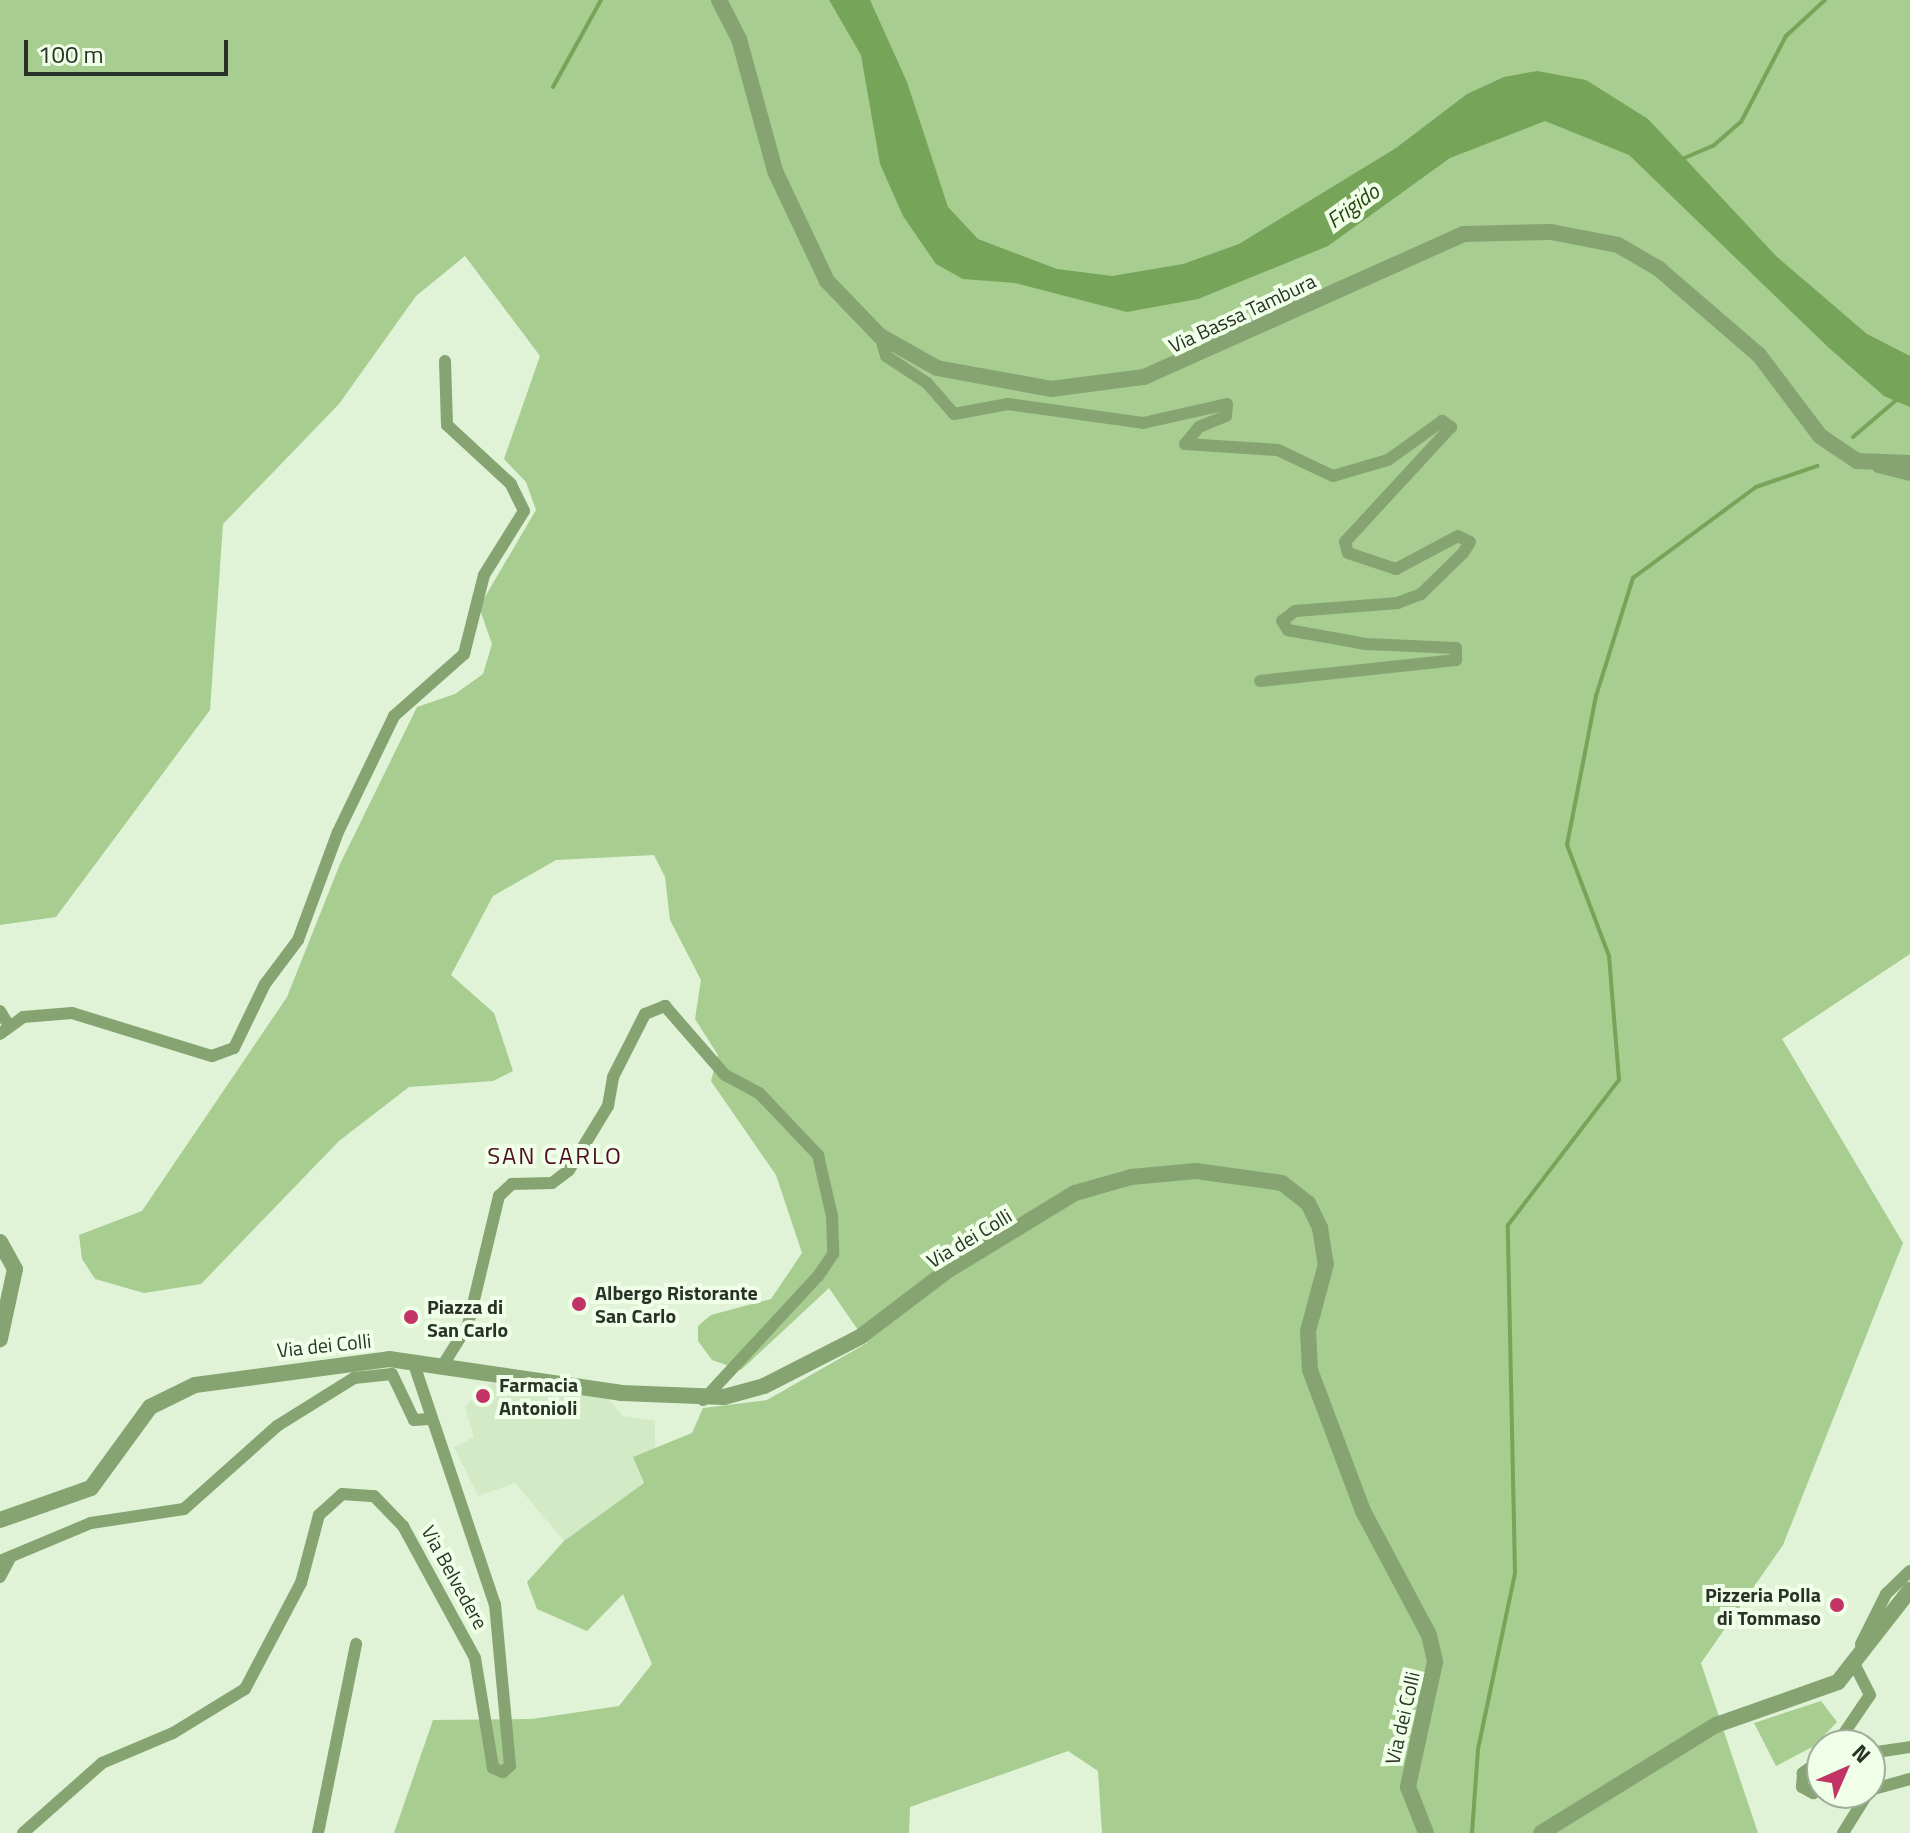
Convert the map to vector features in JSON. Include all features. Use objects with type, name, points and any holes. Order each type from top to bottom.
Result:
[{"type":"street","name":"Via Bassa Tambura","points":[[719,0],[739,39],[795,222],[827,281],[880,336],[937,368],[982,380],[1051,389],[1105,384],[1183,364],[1463,234],[1551,232],[1618,245],[1659,269],[1720,315],[1759,355],[1802,419],[1857,461]]},
{"type":"street","points":[[880,336],[886,356],[927,383],[954,414],[1008,404],[1143,423],[1227,404],[1226,416],[1199,427],[1185,444],[1278,450],[1333,476],[1388,460],[1442,421],[1451,427],[1345,542],[1348,553],[1396,569],[1458,536],[1470,542],[1463,553],[1421,594],[1398,603],[1295,611],[1282,621],[1288,630],[1366,644],[1456,648],[1456,660],[1260,681]]},
{"type":"street","points":[[0,1011],[5,1030],[42,1012],[100,1017],[220,1057],[239,1041],[265,984],[298,940],[338,832],[394,716],[464,654],[484,575],[524,511],[511,484],[447,425],[445,361]]},
{"type":"street","points":[[1857,461],[1910,463]]},
{"type":"street","points":[[1857,461],[1910,475]]},
{"type":"street","points":[[443,1365],[468,1325],[499,1196],[512,1184],[552,1183],[569,1170],[608,1106],[613,1077],[645,1014],[665,1006],[725,1075],[759,1093],[818,1155],[832,1216],[833,1254],[818,1276],[703,1400]]},
{"type":"street","name":"Via dei Colli","points":[[0,1520],[91,1488],[150,1407],[195,1385],[361,1360],[413,1361],[703,1400],[764,1386],[860,1337],[947,1271],[1075,1193],[1131,1177],[1196,1171],[1282,1183],[1308,1203],[1326,1264],[1308,1331],[1310,1370],[1363,1511],[1429,1635],[1435,1662],[1408,1787],[1426,1833]]},
{"type":"street","points":[[0,1242],[15,1269],[0,1339]]},
{"type":"street","name":"Via Belvedere","points":[[23,1833],[102,1763],[173,1733],[245,1689],[301,1583],[319,1515],[342,1494],[374,1496],[403,1526],[475,1658],[493,1768],[510,1766],[495,1605],[475,1530],[429,1419],[413,1361]]},
{"type":"street","points":[[0,1577],[5,1559],[91,1523],[184,1509],[277,1426],[354,1378],[392,1374],[414,1420],[429,1419]]},
{"type":"street","points":[[1850,1671],[1886,1594],[1910,1571]]},
{"type":"street","points":[[1541,1833],[1716,1725],[1809,1696],[1850,1671],[1910,1590]]},
{"type":"street","points":[[318,1833],[356,1644]]},
{"type":"street","points":[[1847,1729],[1870,1695],[1850,1671]]},
{"type":"street","points":[[1886,1751],[1910,1747]]},
{"type":"street","points":[[1806,1771],[1802,1787],[1806,1789]]},
{"type":"street","points":[[1886,1787],[1910,1779]]},
{"type":"street","points":[[1843,1833],[1858,1809]]},
{"type":"shaded area","points":[[0,0],[1910,0],[1910,954],[1782,1039],[1903,1243],[1783,1545],[1701,1663],[1758,1833],[1102,1833],[1098,1771],[1068,1751],[910,1807],[909,1833],[394,1833],[433,1720],[532,1719],[619,1706],[652,1664],[623,1594],[587,1631],[537,1609],[527,1582],[564,1541],[644,1483],[633,1457],[692,1433],[703,1408],[767,1400],[867,1343],[829,1288],[741,1370],[712,1360],[698,1341],[698,1326],[711,1315],[771,1299],[802,1253],[776,1175],[711,1081],[718,1055],[695,1019],[701,980],[670,920],[665,877],[654,855],[556,860],[493,896],[451,975],[494,1013],[513,1071],[493,1081],[409,1087],[339,1141],[201,1284],[144,1293],[95,1279],[82,1259],[79,1235],[142,1211],[287,997],[340,864],[417,707],[455,694],[483,674],[492,644],[479,607],[536,510],[526,482],[504,459],[540,356],[465,256],[416,296],[339,404],[223,524],[210,710],[56,917],[0,925]]},
{"type":"shaded area","points":[[490,1383],[607,1398],[623,1416],[655,1421],[655,1448],[633,1457],[644,1483],[564,1541],[515,1483],[478,1496],[454,1447],[474,1437],[465,1406]]},
{"type":"shaded area","points":[[1821,1701],[1837,1722],[1830,1729],[1806,1729],[1806,1750],[1776,1766],[1754,1723]]},
{"type":"water","name":"Frigido","points":[[829,0],[870,0],[907,82],[948,207],[978,239],[1057,269],[1112,276],[1183,264],[1239,244],[1396,148],[1467,94],[1504,77],[1537,71],[1586,80],[1648,119],[1777,257],[1867,334],[1910,356],[1910,407],[1884,396],[1829,348],[1629,155],[1545,121],[1450,158],[1328,246],[1198,299],[1127,312],[1015,283],[963,279],[936,264],[903,216],[880,164],[861,55]]},
{"type":"waterway","points":[[553,87],[601,0]]},
{"type":"waterway","points":[[1682,159],[1713,146],[1741,122],[1786,36],[1825,0]]},
{"type":"waterway","points":[[1853,437],[1900,397]]},
{"type":"waterway","points":[[1472,1833],[1478,1749],[1515,1573],[1508,1225],[1619,1080],[1609,956],[1567,845],[1596,696],[1633,578],[1756,487],[1817,466]]},
{"type":"place","name":"Albergo Ristorante San Carlo","points":[[579,1304]]},
{"type":"place","name":"Piazza di San Carlo","points":[[411,1317]]},
{"type":"place","name":"Farmacia Antonioli","points":[[483,1396]]},
{"type":"place","name":"Pizzeria Polla di Tommaso","points":[[1837,1605]]},
{"type":"district","name":"SAN CARLO","points":[[555,1156]]}]
